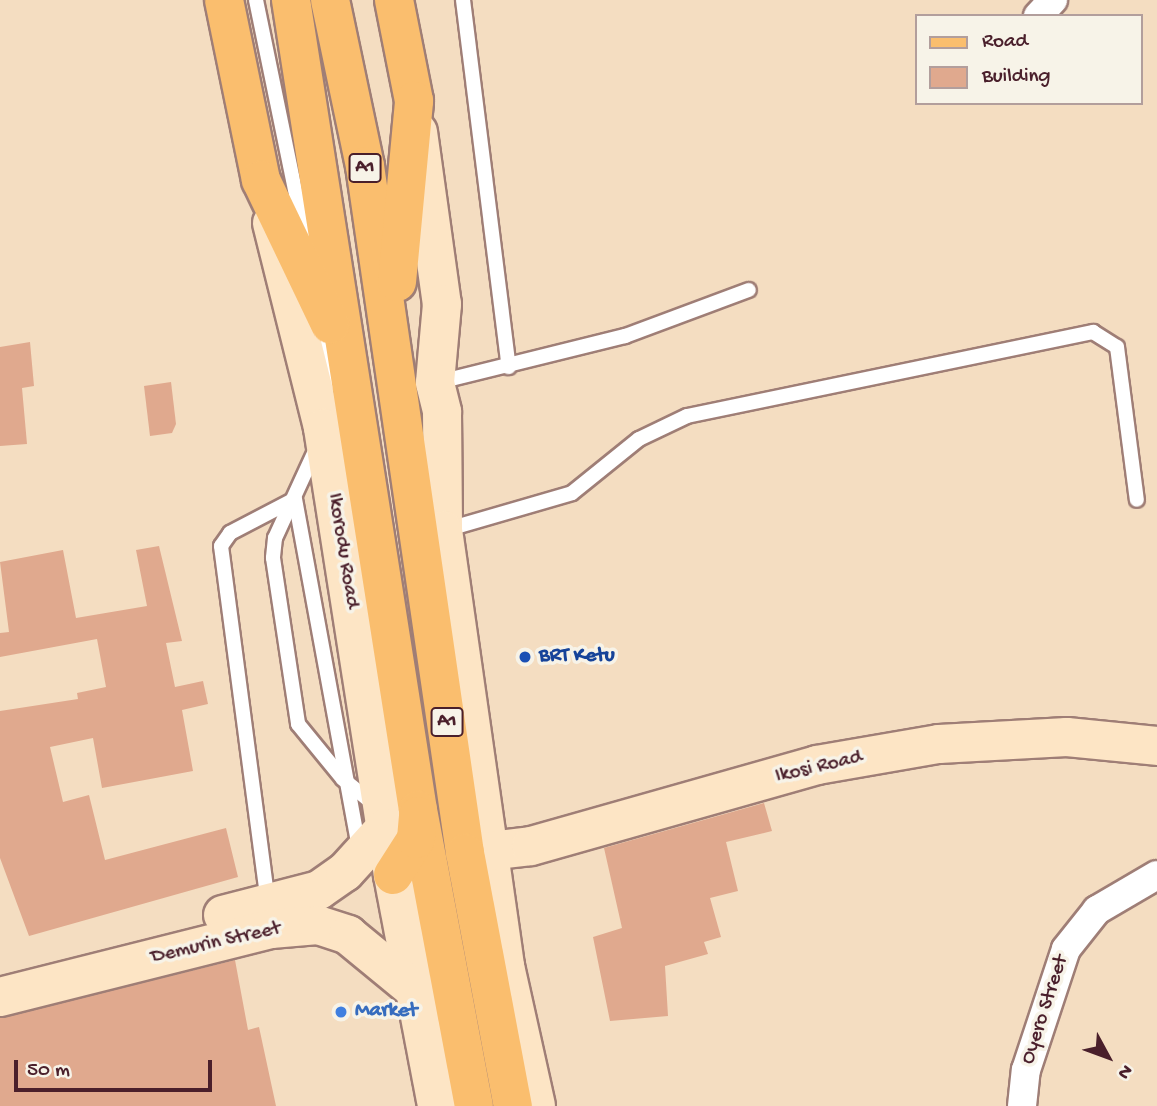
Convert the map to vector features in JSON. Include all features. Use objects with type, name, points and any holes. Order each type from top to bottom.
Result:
[{"type":"main road","name":"Ikorodu Road","points":[[224,0],[261,180]]},
{"type":"main road","name":"Ikorodu Road","points":[[291,0],[346,357],[389,832],[474,1106]]},
{"type":"main road","name":"A1","points":[[330,0],[392,337],[464,853],[513,1106]]},
{"type":"main road","points":[[392,337],[414,101],[394,0]]},
{"type":"main road","points":[[261,180],[346,357]]},
{"type":"street","points":[[1040,14],[1053,0]]},
{"type":"street","points":[[414,101],[442,304],[435,383],[442,412],[443,530],[489,851],[536,1106]]},
{"type":"street","name":"Ikorodu Road","points":[[261,180],[323,428],[415,990],[437,1106]]},
{"type":"street","name":"Ikosi Road","points":[[489,851],[531,846],[817,765],[939,744],[1068,737],[1157,746]]},
{"type":"street","name":"Demurin Street","points":[[0,997],[270,917],[318,890],[389,832]]},
{"type":"street","name":"Oyero Street","points":[[1022,1106],[1026,1070],[1066,948],[1097,910],[1157,875]]},
{"type":"street","name":"Demurin Street","points":[[0,970],[270,917],[318,925],[348,935],[415,990]]},
{"type":"lane","points":[[256,0],[315,292],[389,832]]},
{"type":"lane","points":[[341,0],[372,148],[392,337]]},
{"type":"lane","points":[[463,0],[509,367]]},
{"type":"lane","points":[[435,383],[509,367],[671,321],[749,290]]},
{"type":"lane","points":[[443,530],[572,492],[639,439],[687,416],[1093,332],[1117,347],[1137,500]]},
{"type":"lane","points":[[323,428],[311,465],[275,538],[273,558],[298,724],[389,832]]},
{"type":"lane","points":[[311,465],[389,832],[452,1106]]},
{"type":"lane","points":[[295,499],[343,779],[389,832]]},
{"type":"lane","points":[[270,917],[221,547],[230,533],[295,499]]},
{"type":"building","points":[[30,342],[34,386],[22,388],[27,444],[0,446],[0,347]]},
{"type":"building","points":[[171,382],[176,424],[172,433],[150,436],[144,386]]},
{"type":"building","points":[[159,546],[182,641],[166,643],[175,687],[203,681],[208,704],[182,710],[193,771],[102,788],[93,738],[50,747],[63,802],[89,795],[105,860],[226,828],[238,877],[29,936],[0,858],[0,711],[78,699],[77,693],[106,687],[97,639],[0,657],[0,633],[9,632],[0,562],[63,550],[76,618],[147,606],[136,550]]},
{"type":"building","points":[[764,803],[772,831],[726,842],[738,891],[710,898],[721,937],[704,942],[708,954],[665,966],[668,1016],[610,1021],[593,937],[622,928],[604,848]]},
{"type":"building","points":[[235,960],[248,1030],[259,1027],[276,1106],[0,1106],[0,1018]]},
{"type":"place","name":"BRT Ketu","points":[[525,657]]},
{"type":"place","name":"Market","points":[[341,1012]]}]
